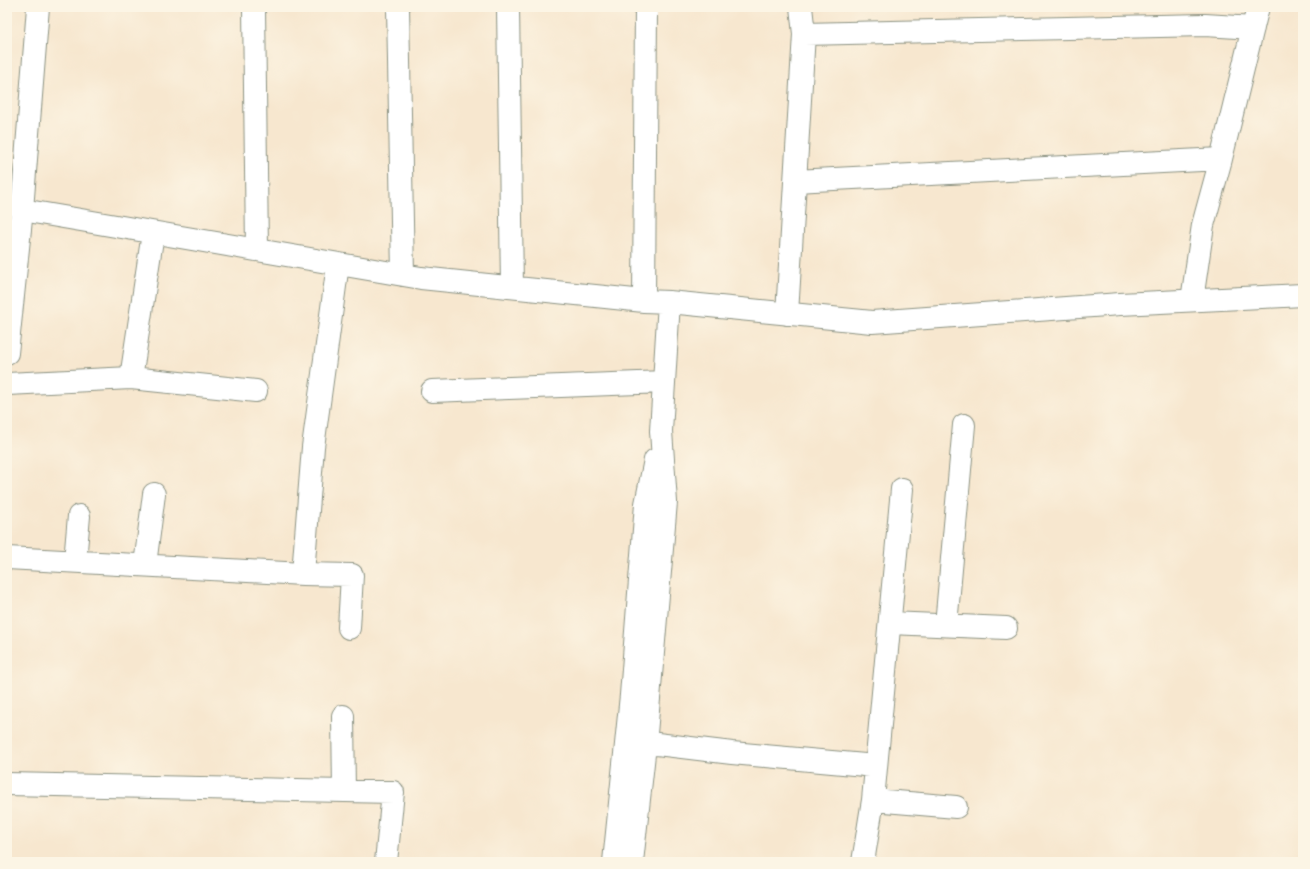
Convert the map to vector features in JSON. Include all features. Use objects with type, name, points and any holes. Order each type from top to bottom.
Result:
[{"type":"street","points":[[7,352],[9,311],[22,210],[38,7],[34,7]]},
{"type":"street","points":[[254,7],[257,250]]},
{"type":"street","points":[[398,7],[403,275]]},
{"type":"street","points":[[508,7],[512,287]]},
{"type":"street","points":[[644,301],[646,7]]},
{"type":"street","points":[[787,314],[804,34],[801,7]]},
{"type":"street","points":[[804,34],[1205,25],[1255,17],[1221,159],[1203,225],[1192,300]]},
{"type":"street","points":[[795,181],[1221,159]]},
{"type":"street","points":[[22,210],[421,278],[644,301],[669,302],[872,322],[1113,304],[1303,295]]},
{"type":"street","points":[[131,378],[153,233]]},
{"type":"street","points":[[303,574],[313,447],[338,264]]},
{"type":"street","points":[[632,862],[645,745],[666,502],[661,431],[669,302]]},
{"type":"street","points":[[7,384],[131,378],[256,391]]},
{"type":"street","points":[[432,390],[664,382]]},
{"type":"street","points":[[946,625],[964,425]]},
{"type":"street","points":[[614,862],[631,695],[646,504],[661,431]]},
{"type":"street","points":[[864,862],[874,800],[902,489]]},
{"type":"street","points":[[145,565],[154,494]]},
{"type":"street","points":[[75,561],[79,516]]},
{"type":"street","points":[[7,558],[303,574],[352,575],[349,628]]},
{"type":"street","points":[[890,623],[1006,628]]},
{"type":"street","points":[[344,716],[344,791]]},
{"type":"street","points":[[645,745],[657,744],[732,753],[876,766]]},
{"type":"street","points":[[7,784],[392,792],[386,862]]},
{"type":"street","points":[[874,800],[956,807]]}]
